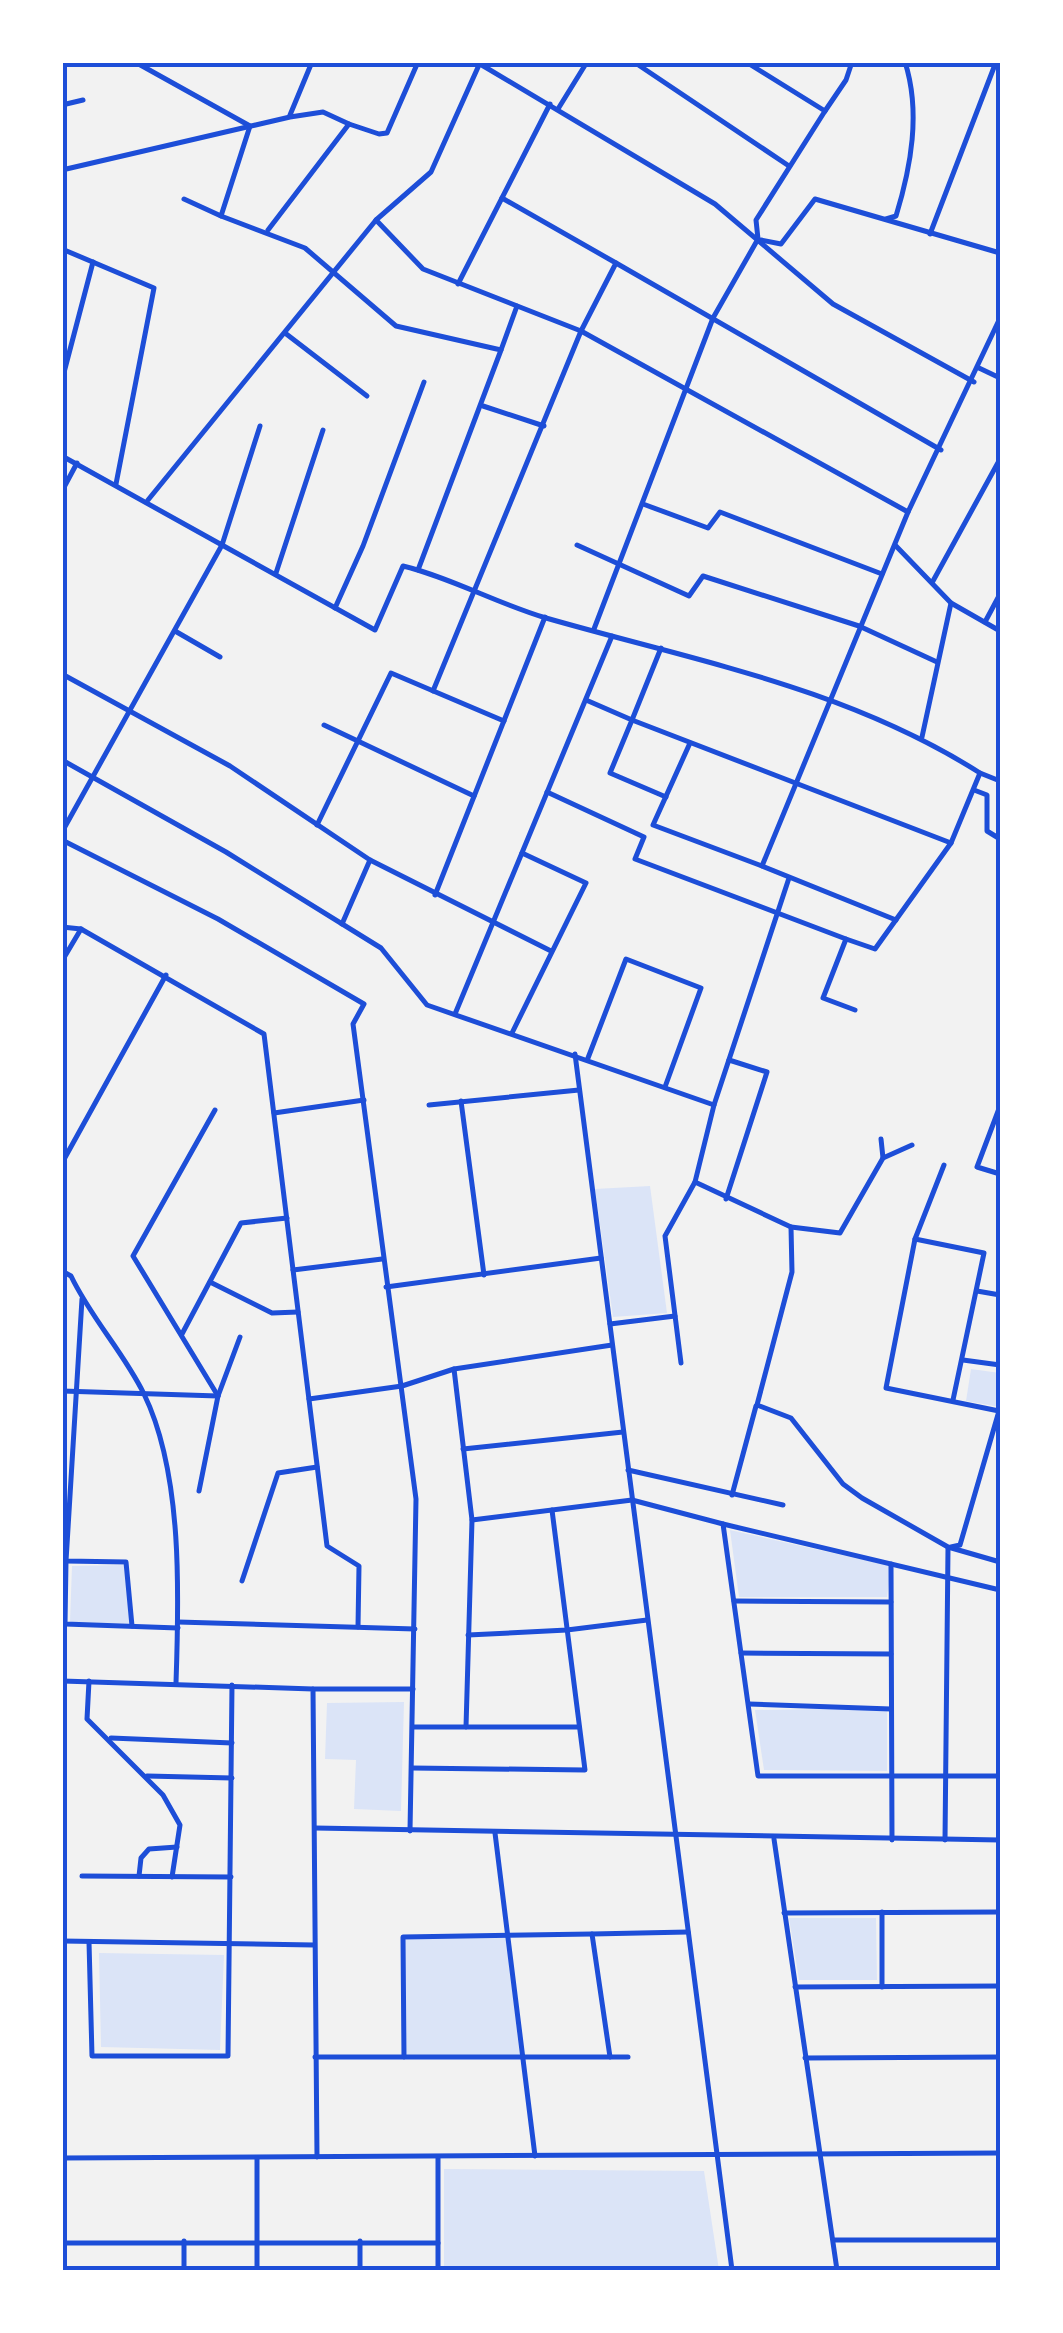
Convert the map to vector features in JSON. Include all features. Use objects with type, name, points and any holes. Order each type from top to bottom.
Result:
[{"type":"street","points":[[135,62],[250,126]]},
{"type":"street","points":[[290,117],[311,65],[298,62]]},
{"type":"street","points":[[62,170],[323,112],[379,134],[387,132],[418,62]]},
{"type":"street","points":[[558,109],[587,62]]},
{"type":"street","points":[[634,62],[789,166]]},
{"type":"street","points":[[746,62],[824,111]]},
{"type":"street","points":[[594,629],[713,318],[758,240],[756,220],[846,80],[852,62]]},
{"type":"street","points":[[883,220],[896,216],[913,132],[915,108],[905,62]]},
{"type":"street","points":[[930,234],[996,62]]},
{"type":"street","points":[[148,500],[376,220],[432,172],[478,63],[715,204],[833,304],[974,382]]},
{"type":"street","points":[[62,105],[83,100]]},
{"type":"street","points":[[458,284],[550,104]]},
{"type":"street","points":[[268,230],[350,124]]},
{"type":"street","points":[[221,216],[250,126]]},
{"type":"street","points":[[502,198],[941,450]]},
{"type":"street","points":[[184,199],[305,248],[336,270],[396,326],[502,350]]},
{"type":"street","points":[[758,240],[781,244],[815,199],[1000,253]]},
{"type":"street","points":[[376,220],[423,268],[582,331],[908,512]]},
{"type":"street","points":[[62,249],[154,288],[116,484]]},
{"type":"street","points":[[62,380],[93,262]]},
{"type":"street","points":[[433,692],[582,331],[616,263]]},
{"type":"street","points":[[418,570],[483,406],[517,306]]},
{"type":"street","points":[[762,866],[908,512],[974,382],[1000,318]]},
{"type":"street","points":[[285,332],[367,396]]},
{"type":"street","points":[[980,368],[1000,378]]},
{"type":"street","points":[[335,608],[363,546],[424,382]]},
{"type":"street","points":[[483,406],[544,426]]},
{"type":"street","points":[[260,426],[222,545],[62,836],[218,919],[364,1004],[353,1024],[416,1499],[410,1831]]},
{"type":"street","points":[[276,573],[323,430]]},
{"type":"street","points":[[62,456],[148,500],[375,630],[403,566],[545,618],[830,697],[922,737],[980,774],[1000,781]]},
{"type":"street","points":[[932,581],[1000,459]]},
{"type":"street","points":[[62,491],[77,463]]},
{"type":"street","points":[[643,504],[708,528],[720,512],[882,574]]},
{"type":"street","points":[[577,545],[618,567],[689,596],[703,576],[859,626],[936,662]]},
{"type":"street","points":[[896,546],[950,603],[1000,631]]},
{"type":"street","points":[[985,622],[1000,594]]},
{"type":"street","points":[[922,737],[950,603]]},
{"type":"street","points":[[435,895],[545,618]]},
{"type":"street","points":[[175,631],[220,657]]},
{"type":"street","points":[[456,1014],[612,636]]},
{"type":"street","points":[[661,648],[610,772],[666,797]]},
{"type":"street","points":[[317,825],[391,673],[504,721]]},
{"type":"street","points":[[62,674],[230,766],[370,860],[551,951]]},
{"type":"street","points":[[586,700],[950,844]]},
{"type":"street","points":[[324,724],[357,744],[474,796]]},
{"type":"street","points":[[690,742],[635,859],[776,916],[875,949],[950,844],[980,774]]},
{"type":"street","points":[[62,760],[381,948],[427,1004],[714,1105]]},
{"type":"street","points":[[974,790],[987,795],[987,830],[1000,840]]},
{"type":"street","points":[[548,792],[644,837]]},
{"type":"street","points":[[653,825],[896,920]]},
{"type":"street","points":[[512,1033],[586,882],[522,853]]},
{"type":"street","points":[[342,924],[370,860]]},
{"type":"street","points":[[681,1363],[665,1236],[695,1182],[714,1105],[789,878]]},
{"type":"street","points":[[62,927],[81,929],[264,1034],[327,1546],[359,1566],[358,1628]]},
{"type":"street","points":[[62,961],[81,929]]},
{"type":"street","points":[[846,940],[823,998],[856,1010]]},
{"type":"street","points":[[588,1058],[626,960],[701,988],[665,1087]]},
{"type":"street","points":[[62,1163],[166,975]]},
{"type":"street","points":[[575,1054],[732,2270]]},
{"type":"street","points":[[726,1199],[767,1072],[729,1060]]},
{"type":"street","points":[[429,1105],[580,1090]]},
{"type":"street","points":[[274,1112],[364,1100]]},
{"type":"street","points":[[461,1101],[484,1275]]},
{"type":"street","points":[[1000,1106],[977,1168],[1000,1174]]},
{"type":"street","points":[[215,1110],[133,1256],[218,1396]]},
{"type":"street","points":[[881,1140],[883,1158]]},
{"type":"street","points":[[695,1182],[791,1227],[840,1233],[883,1158],[912,1145]]},
{"type":"street","points":[[944,1165],[915,1239],[886,1388],[1000,1411],[960,1545],[948,1548]]},
{"type":"street","points":[[181,1335],[242,1223],[287,1218]]},
{"type":"street","points":[[732,1495],[792,1272],[791,1227]]},
{"type":"street","points":[[915,1239],[984,1252],[953,1400]]},
{"type":"street","points":[[386,1287],[601,1258]]},
{"type":"street","points":[[293,1270],[382,1259]]},
{"type":"street","points":[[62,1272],[71,1276],[145,1395],[175,1520],[176,1684]]},
{"type":"street","points":[[210,1282],[272,1313],[298,1312]]},
{"type":"street","points":[[976,1291],[1000,1295]]},
{"type":"street","points":[[82,1298],[64,1561],[65,1624],[414,1629]]},
{"type":"street","points":[[610,1324],[675,1316]]},
{"type":"street","points":[[199,1491],[218,1396],[240,1337]]},
{"type":"street","points":[[309,1398],[402,1386],[454,1369],[612,1345]]},
{"type":"street","points":[[963,1360],[1000,1365]]},
{"type":"street","points":[[454,1369],[472,1520],[466,1727]]},
{"type":"street","points":[[62,1392],[218,1396]]},
{"type":"street","points":[[757,1405],[791,1418],[852,1491],[948,1548],[1000,1562]]},
{"type":"street","points":[[463,1449],[623,1432]]},
{"type":"street","points":[[242,1581],[278,1473],[317,1467]]},
{"type":"street","points":[[628,1470],[782,1505]]},
{"type":"street","points":[[472,1520],[632,1500],[1000,1590]]},
{"type":"street","points":[[412,1768],[585,1770],[552,1510]]},
{"type":"street","points":[[723,1524],[758,1776],[1000,1776]]},
{"type":"street","points":[[945,1840],[948,1548]]},
{"type":"street","points":[[64,1561],[126,1562],[132,1626]]},
{"type":"street","points":[[891,1564],[892,1840]]},
{"type":"street","points":[[734,1601],[891,1602]]},
{"type":"street","points":[[468,1635],[566,1630],[648,1620]]},
{"type":"street","points":[[741,1654],[891,1654]]},
{"type":"street","points":[[62,1680],[414,1689]]},
{"type":"street","points":[[89,1681],[87,1719],[111,1738],[146,1776],[180,1826],[172,1877]]},
{"type":"street","points":[[89,1942],[92,2056],[228,2056],[232,1685]]},
{"type":"street","points":[[313,1689],[317,2157]]},
{"type":"street","points":[[748,1704],[891,1708]]},
{"type":"street","points":[[412,1727],[579,1727]]},
{"type":"street","points":[[111,1738],[232,1742]]},
{"type":"street","points":[[146,1776],[232,1778]]},
{"type":"street","points":[[315,1828],[1000,1840]]},
{"type":"street","points":[[494,1833],[535,2156]]},
{"type":"street","points":[[774,1839],[837,2270]]},
{"type":"street","points":[[139,1876],[141,1858],[149,1849],[176,1847]]},
{"type":"street","points":[[82,1876],[231,1877]]},
{"type":"street","points":[[784,1912],[1000,1912]]},
{"type":"street","points":[[882,1912],[882,1987]]},
{"type":"street","points":[[404,2057],[403,1937],[688,1932]]},
{"type":"street","points":[[592,1934],[610,2057]]},
{"type":"street","points":[[62,1941],[314,1945]]},
{"type":"street","points":[[795,1987],[1000,1986]]},
{"type":"street","points":[[316,2057],[628,2057]]},
{"type":"street","points":[[805,2058],[1000,2057]]},
{"type":"street","points":[[62,2158],[1000,2153]]},
{"type":"street","points":[[438,2156],[438,2270]]},
{"type":"street","points":[[256,2157],[257,2270]]},
{"type":"street","points":[[62,2242],[257,2239],[438,2243]]},
{"type":"street","points":[[184,2240],[184,2270]]},
{"type":"street","points":[[833,2240],[1000,2240]]},
{"type":"street","points":[[360,2241],[360,2270]]},
{"type":"shaded area","points":[[650,1186],[667,1313],[613,1317],[595,1189]]},
{"type":"shaded area","points":[[971,1369],[1000,1373],[1000,1407],[966,1401]]},
{"type":"shaded area","points":[[730,1530],[891,1566],[887,1597],[739,1597]]},
{"type":"shaded area","points":[[124,1565],[130,1624],[70,1622],[72,1566]]},
{"type":"shaded area","points":[[404,1702],[401,1811],[354,1809],[356,1760],[325,1759],[327,1703]]},
{"type":"shaded area","points":[[887,1708],[887,1771],[764,1770],[755,1710]]},
{"type":"shaded area","points":[[789,1918],[876,1918],[877,1980],[799,1980]]},
{"type":"shaded area","points":[[506,1935],[520,2057],[404,2057],[403,1937]]},
{"type":"shaded area","points":[[99,1953],[224,1955],[220,2050],[101,2047]]},
{"type":"shaded area","points":[[444,2169],[704,2171],[719,2270],[444,2270]]}]
